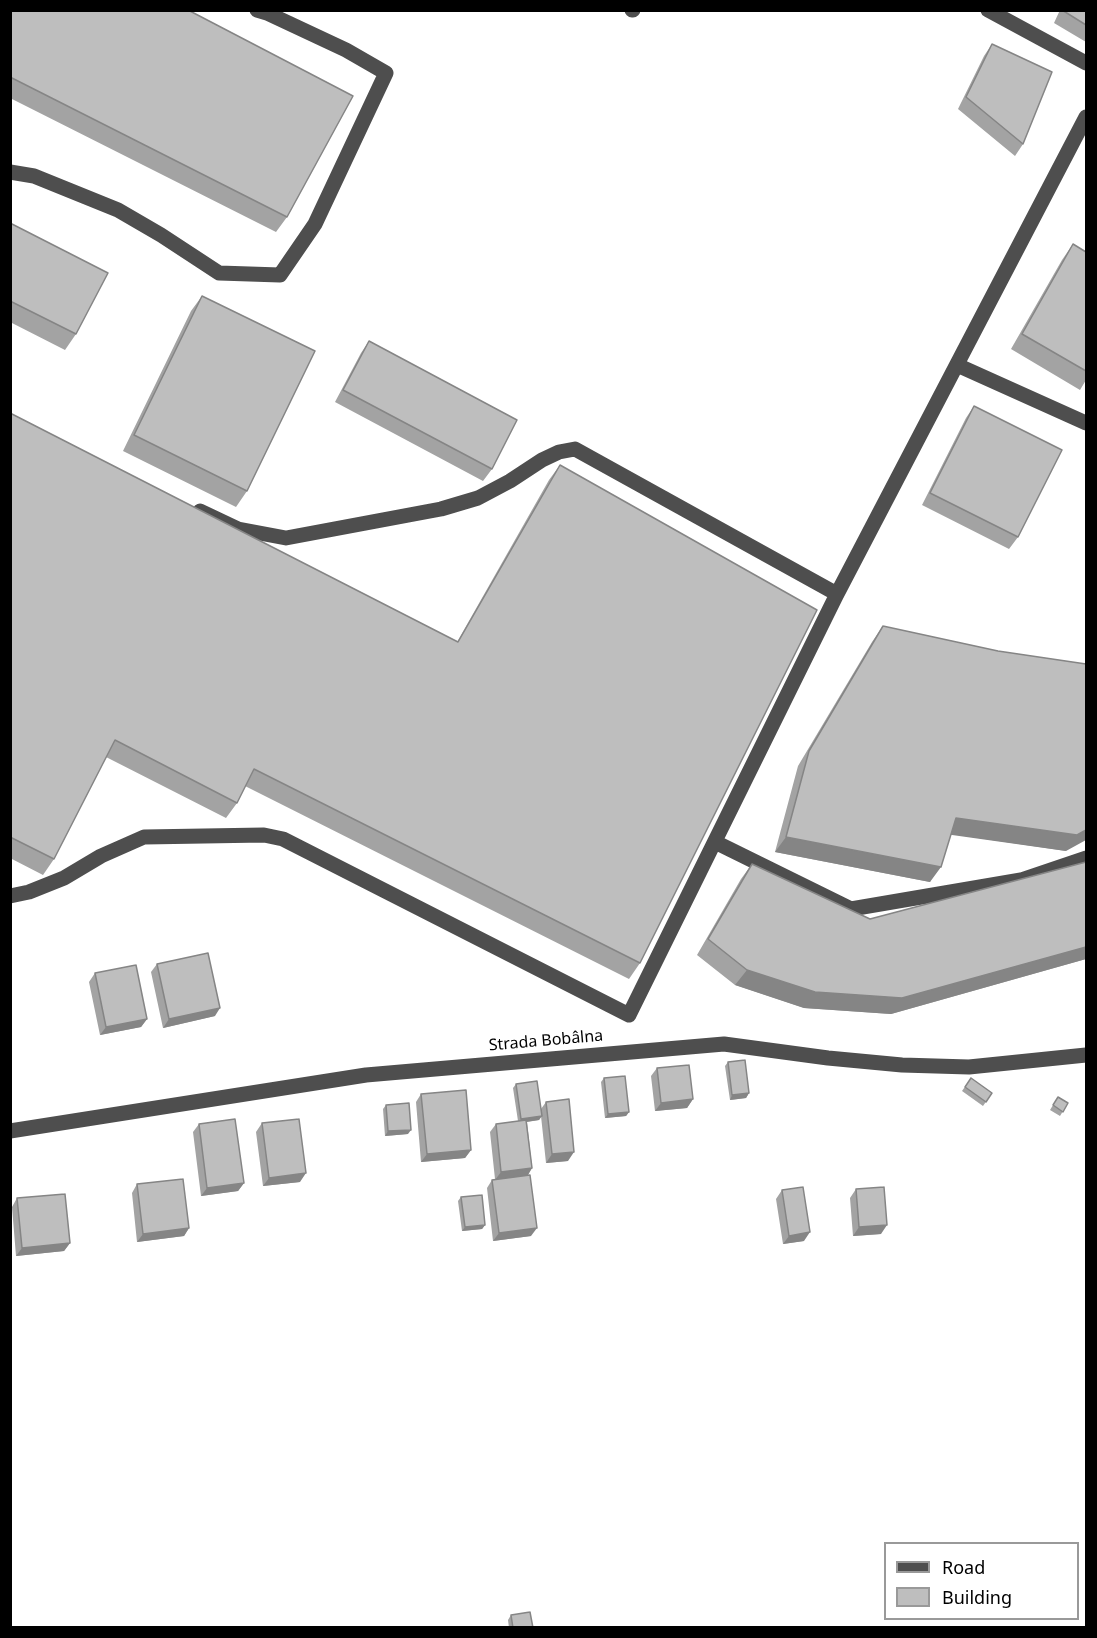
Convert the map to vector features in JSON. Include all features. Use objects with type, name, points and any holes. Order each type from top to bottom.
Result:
[{"type":"street","points":[[10,172],[34,176],[118,210],[219,273],[280,275],[315,224],[386,74],[346,50],[257,10]]},
{"type":"street","points":[[988,10],[1086,63]]},
{"type":"street","points":[[10,896],[29,892],[64,878],[100,856],[144,837],[264,835],[283,840],[629,1015],[837,594],[1086,117]]},
{"type":"street","points":[[957,365],[1086,423]]},
{"type":"street","points":[[184,503],[238,529],[286,537],[441,509],[478,498],[542,460],[559,452],[575,449],[837,594]]},
{"type":"street","points":[[716,842],[850,909],[1021,880],[1086,858]]},
{"type":"street","name":"Strada Bobâlna","points":[[10,1131],[366,1075],[724,1044],[902,1065],[969,1067],[1086,1055]]},
{"type":"building","points":[[10,10],[188,10],[353,96],[287,217],[10,77]]},
{"type":"building","points":[[1062,10],[1086,10],[1086,25]]},
{"type":"building","points":[[992,44],[1052,72],[1023,144],[966,97]]},
{"type":"building","points":[[10,223],[108,273],[76,334],[10,301]]},
{"type":"building","points":[[1073,244],[1086,252],[1086,371],[1022,334]]},
{"type":"building","points":[[202,296],[315,351],[247,491],[134,435]]},
{"type":"building","points":[[369,341],[517,420],[492,469],[343,390]]},
{"type":"building","points":[[974,406],[1062,450],[1018,537],[930,493]]},
{"type":"building","points":[[10,413],[458,642],[560,465],[817,610],[640,963],[254,769],[237,803],[115,740],[54,859],[10,837]]},
{"type":"building","points":[[883,626],[998,651],[1086,664],[1086,830],[1077,835],[956,818],[941,867],[786,837],[809,751]]},
{"type":"building","points":[[1086,862],[1086,947],[902,998],[815,992],[747,970],[708,939],[752,864],[870,919]]},
{"type":"building","points":[[208,953],[220,1008],[169,1019],[157,964]]},
{"type":"building","points":[[136,965],[147,1019],[106,1027],[95,973]]},
{"type":"building","points":[[745,1060],[749,1093],[732,1095],[728,1062]]},
{"type":"building","points":[[689,1065],[693,1099],[661,1103],[657,1068]]},
{"type":"building","points":[[625,1076],[629,1112],[608,1114],[604,1078]]},
{"type":"building","points":[[971,1078],[992,1093],[986,1102],[965,1087]]},
{"type":"building","points":[[537,1081],[542,1116],[521,1119],[516,1084]]},
{"type":"building","points":[[466,1090],[471,1150],[427,1154],[421,1094]]},
{"type":"building","points":[[1058,1097],[1068,1103],[1063,1112],[1053,1105]]},
{"type":"building","points":[[569,1099],[574,1152],[552,1154],[546,1102]]},
{"type":"building","points":[[409,1103],[411,1130],[388,1131],[386,1105]]},
{"type":"building","points":[[235,1119],[244,1183],[207,1188],[199,1124]]},
{"type":"building","points":[[299,1119],[306,1173],[269,1178],[262,1123]]},
{"type":"building","points":[[526,1120],[532,1168],[501,1172],[496,1124]]},
{"type":"building","points":[[530,1175],[537,1228],[499,1233],[492,1180]]},
{"type":"building","points":[[183,1179],[189,1228],[143,1234],[137,1184]]},
{"type":"building","points":[[803,1187],[810,1232],[789,1236],[782,1190]]},
{"type":"building","points":[[884,1187],[887,1225],[859,1227],[856,1189]]},
{"type":"building","points":[[65,1194],[70,1243],[22,1248],[17,1198]]},
{"type":"building","points":[[482,1195],[485,1225],[465,1227],[461,1197]]},
{"type":"building","points":[[530,1612],[533,1628],[513,1628],[511,1615]]}]
